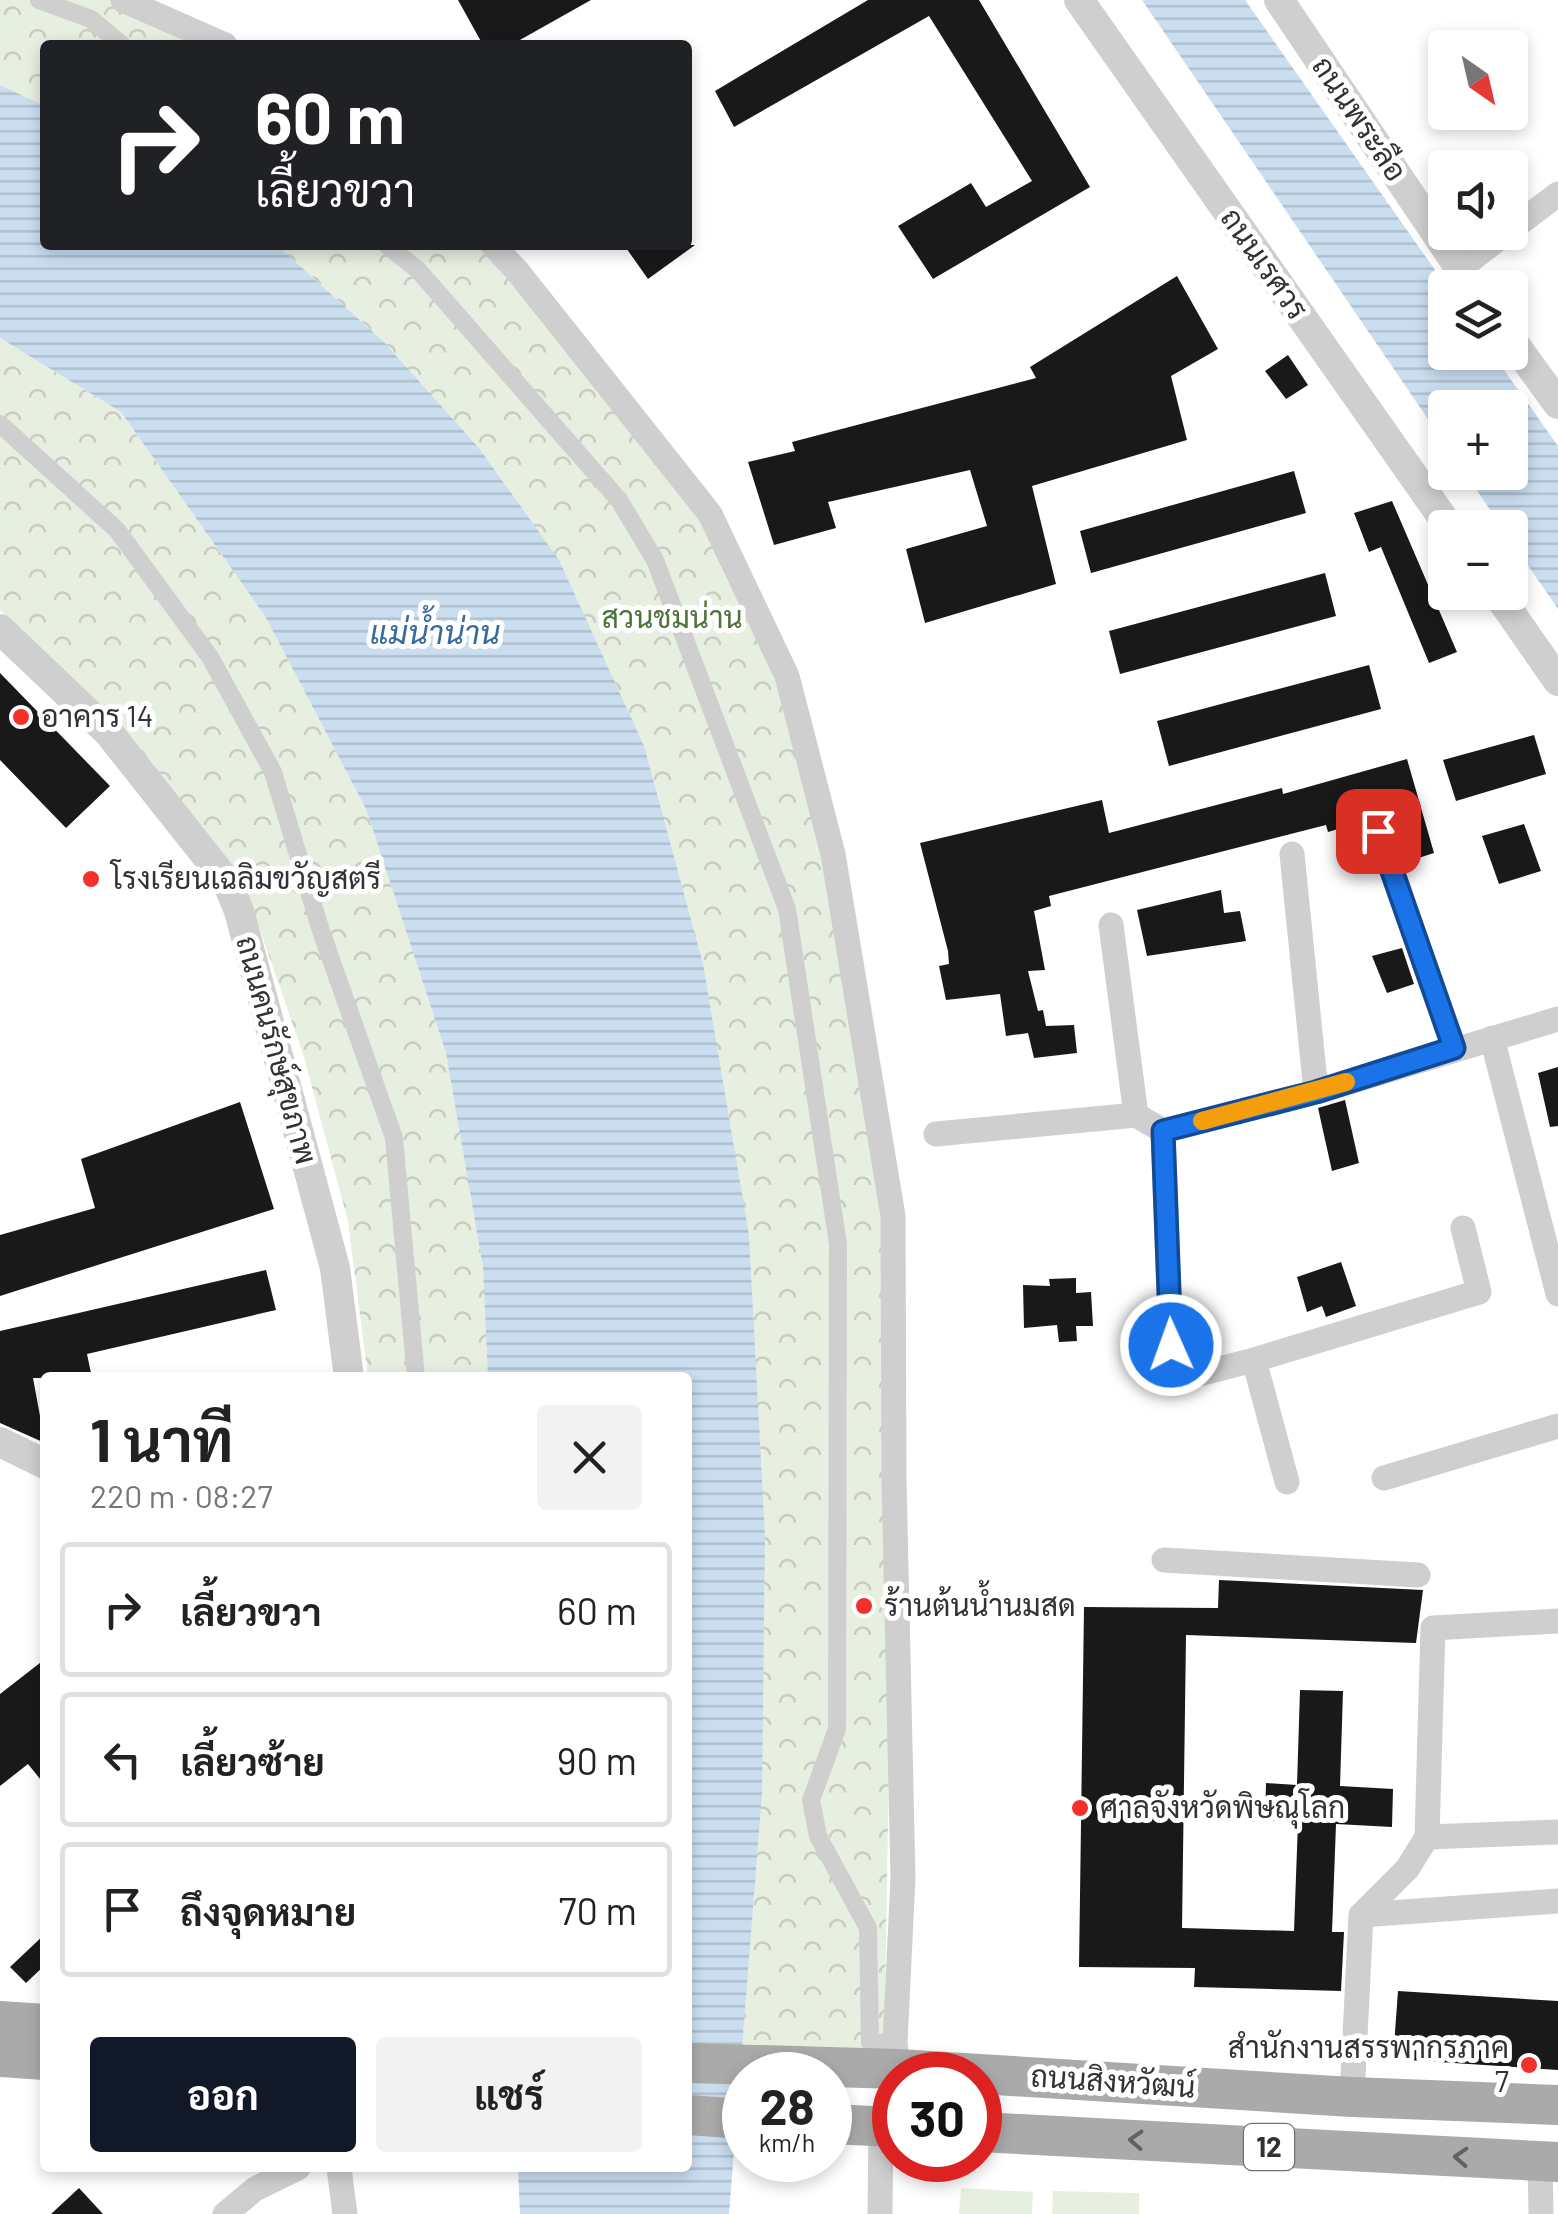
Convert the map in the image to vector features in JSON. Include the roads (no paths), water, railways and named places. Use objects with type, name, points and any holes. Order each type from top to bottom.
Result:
[{"type":"main road","points":[[0,2022],[40,2024]]},
{"type":"main road","points":[[0,2057],[40,2060]]},
{"type":"main road","name":"ถนนสิงหวัฒน์","points":[[692,2063],[847,2068],[872,2062]]},
{"type":"main road","name":"ถนนสิงหวัฒน์","points":[[1002,2066],[1352,2097],[1550,2105]]},
{"type":"main road","points":[[1549,2162],[1550,2105]]},
{"type":"main road","points":[[692,2115],[722,2117]]},
{"type":"main road","name":"ถนนสิงหวัฒน์","points":[[1002,2133],[1549,2162]]},
{"type":"street","points":[[39,0],[91,19],[116,40]]},
{"type":"street","points":[[123,0],[214,40]]},
{"type":"street","name":"ถนนเรศวร","points":[[1079,0],[1437,510]]},
{"type":"street","name":"ถนนพระลือ","points":[[1279,0],[1461,270]]},
{"type":"street","points":[[1528,216],[1558,194]]},
{"type":"street","points":[[393,250],[418,270],[619,500],[655,560],[787,909],[838,1244],[836,1729],[811,1800],[818,1836],[868,1928],[870,2042],[889,2052]]},
{"type":"street","points":[[498,250],[710,514],[788,676],[833,854],[894,1216],[894,1479],[903,1878],[896,2052]]},
{"type":"street","points":[[1473,270],[1491,250]]},
{"type":"street","points":[[1528,362],[1556,399]]},
{"type":"street","points":[[0,424],[117,530],[210,657],[273,772],[320,931],[394,1138],[415,1372]]},
{"type":"street","points":[[1509,610],[1558,680]]},
{"type":"street","name":"ถนนคนรักษ์สุขภาพ","points":[[0,629],[109,733],[227,882],[239,911],[336,1268],[348,1372]]},
{"type":"street","points":[[1378,831],[1454,1048]]},
{"type":"street","points":[[1292,854],[1316,1092]]},
{"type":"street","points":[[1111,925],[1136,1115]]},
{"type":"street","points":[[936,1134],[1136,1115],[1163,1131],[1316,1092],[1558,1019]]},
{"type":"street","points":[[1492,1038],[1554,1264],[1558,1294]]},
{"type":"street","points":[[1163,1131],[1172,1381],[1479,1292],[1463,1228]]},
{"type":"street","points":[[1254,1360],[1287,1482]]},
{"type":"street","points":[[1384,1478],[1558,1426]]},
{"type":"street","points":[[0,1442],[40,1462]]},
{"type":"street","points":[[1164,1560],[1418,1575]]},
{"type":"street","points":[[1352,2097],[1362,1916],[1407,1868],[1427,1838],[1433,1628],[1558,1621]]},
{"type":"street","points":[[1427,1838],[1558,1832]]},
{"type":"street","points":[[1362,1916],[1558,1901]]},
{"type":"street","points":[[866,2126],[880,2214]]},
{"type":"street","points":[[1541,2214],[1549,2162]]},
{"type":"street","points":[[226,2214],[256,2188],[290,2172]]},
{"type":"street","points":[[340,2172],[346,2214]]},
{"type":"water","points":[[1142,0],[1245,0],[1435,270],[1428,270],[1428,370],[1504,370],[1518,390],[1428,390],[1428,419]]},
{"type":"water","name":"แม่น้ำน่าน","points":[[0,85],[40,104],[40,250],[283,250],[384,342],[479,448],[559,560],[644,746],[703,964],[749,1235],[765,1537],[762,1793],[742,2052],[722,2052],[722,2182],[732,2182],[729,2214],[520,2214],[518,2172],[692,2172],[692,1372],[488,1372],[483,1267],[446,1053],[366,809],[265,616],[121,412],[0,338]]},
{"type":"water","points":[[1528,404],[1558,446],[1558,609],[1528,565],[1528,510],[1490,510],[1477,490],[1528,490]]},
{"type":"place","name":"อาคาร 14","points":[[21,717]]},
{"type":"place","name":"โรงเรียนเฉลิมขวัญสตรี","points":[[91,879]]},
{"type":"place","name":"ร้านต้นน้ำนมสด","points":[[864,1606]]},
{"type":"place","name":"ศาลจังหวัดพิษณุโลก","points":[[1080,1808]]},
{"type":"place","name":"สำนักงานสรรพากรภาค 7","points":[[1529,2065]]},
{"type":"park label","name":"สวนชมน่าน","points":[[672,618]]}]
